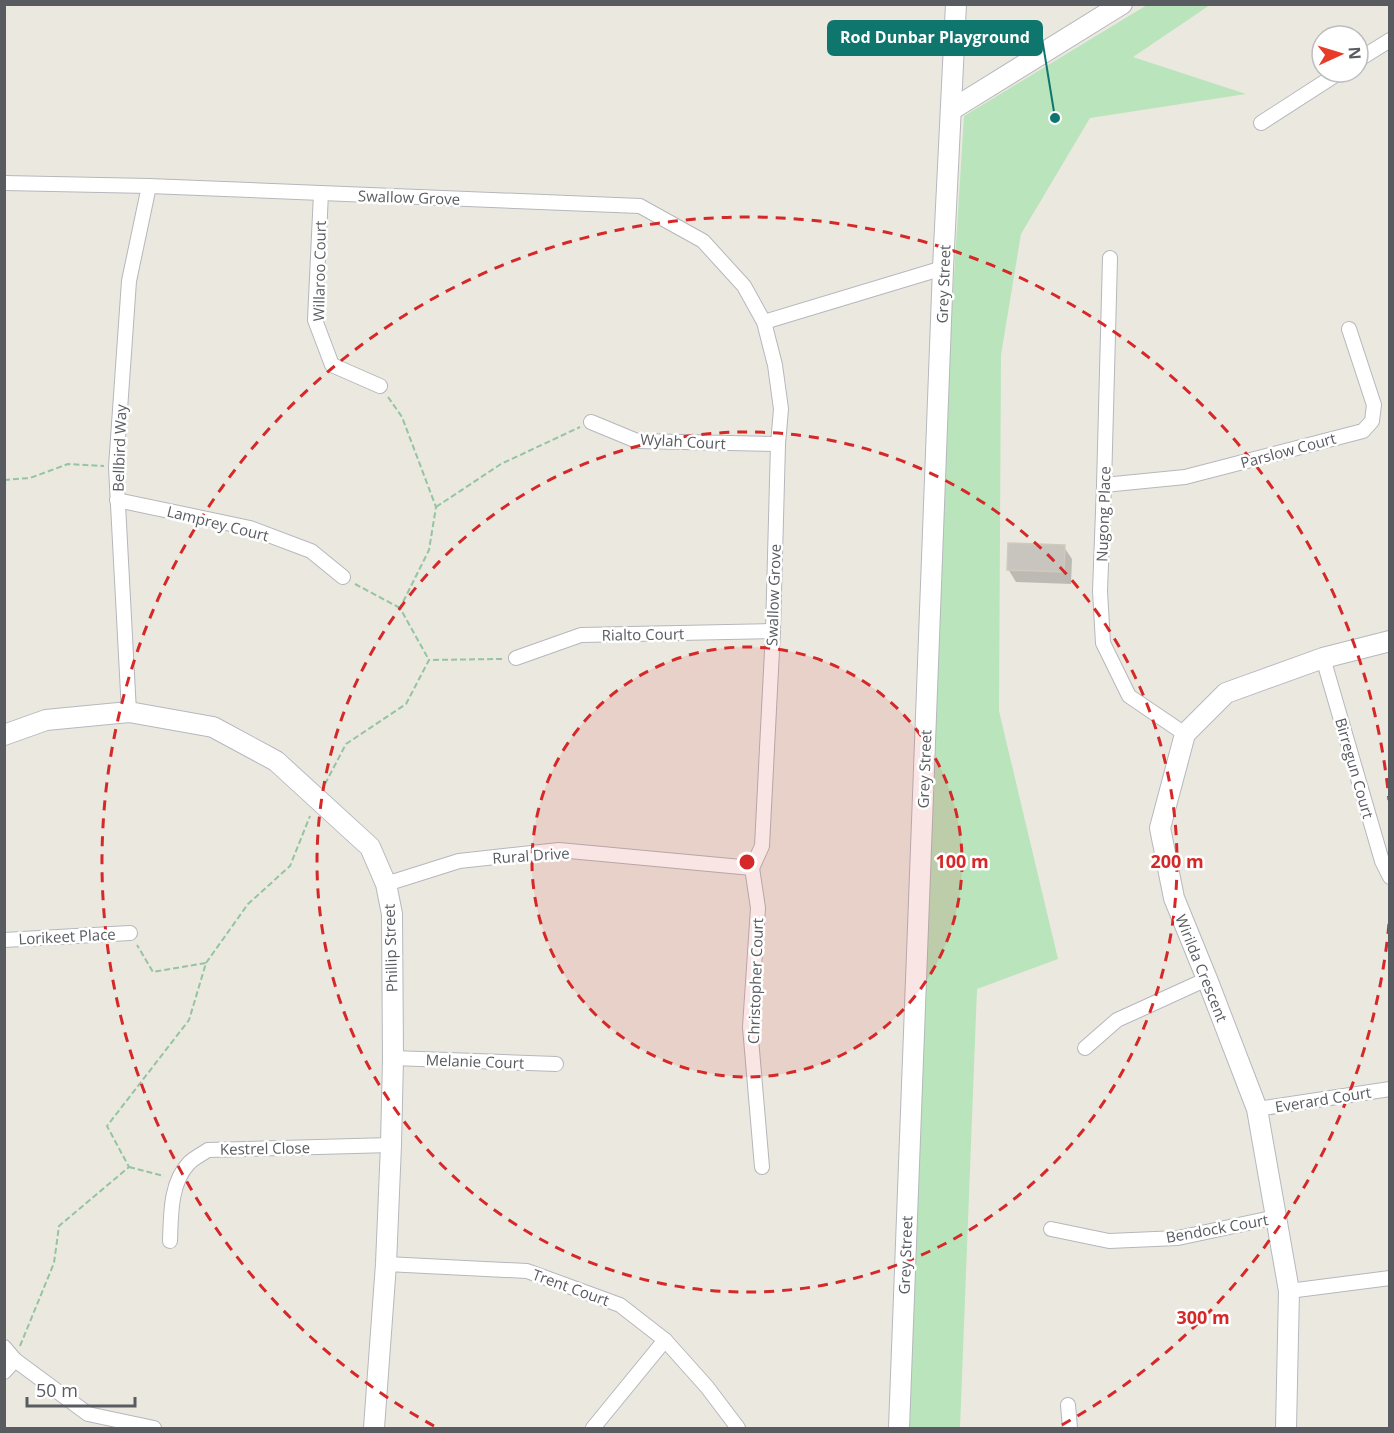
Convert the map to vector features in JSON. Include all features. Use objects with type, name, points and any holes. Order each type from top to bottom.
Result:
[{"type":"street","name":"Grey Street","points":[[899,1428],[943,268],[956,4]]},
{"type":"street","points":[[951,110],[1122,4]]},
{"type":"street","points":[[1370,52],[1389,40]]},
{"type":"street","points":[[1261,123],[1321,84]]},
{"type":"street","name":"Swallow Grove","points":[[4,183],[149,186],[640,206],[702,241],[744,286],[764,322],[775,365],[781,409],[762,846],[752,868]]},
{"type":"street","name":"Bellbird Way","points":[[129,712],[116,467],[129,281],[149,186]]},
{"type":"street","name":"Willaroo Court","points":[[321,193],[315,320],[332,365],[380,386]]},
{"type":"street","name":"Nugong Place","points":[[1110,258],[1100,591],[1102,643],[1129,696],[1185,734]]},
{"type":"street","points":[[764,322],[943,268]]},
{"type":"street","name":"Parslow Court","points":[[1104,485],[1185,477],[1363,431],[1372,421],[1374,405],[1349,329]]},
{"type":"street","name":"Wylah Court","points":[[591,422],[637,441],[778,444]]},
{"type":"street","name":"Lamprey Court","points":[[117,500],[250,528],[311,551],[343,577]]},
{"type":"street","name":"Rialto Court","points":[[516,658],[582,635],[773,631]]},
{"type":"street","points":[[1185,734],[1226,693],[1323,658],[1389,641]]},
{"type":"street","name":"Birregun Court","points":[[1323,658],[1382,861],[1389,878]]},
{"type":"street","name":"Phillip Street","points":[[4,735],[46,720],[129,712],[213,727],[276,761],[370,847],[386,884],[392,914],[393,1058],[386,1264],[374,1428]]},
{"type":"street","name":"Wirilda Crescent","points":[[1185,734],[1160,828],[1174,898],[1257,1109],[1289,1291],[1286,1428]]},
{"type":"street","name":"Rural Drive","points":[[386,884],[459,861],[559,850],[752,868]]},
{"type":"street","name":"Christopher Court","points":[[752,868],[758,908],[750,1027],[762,1167]]},
{"type":"street","name":"Lorikeet Place","points":[[4,939],[130,933]]},
{"type":"street","points":[[1085,1048],[1117,1020],[1207,979]]},
{"type":"street","name":"Melanie Court","points":[[393,1058],[556,1064]]},
{"type":"street","name":"Everard Court","points":[[1257,1109],[1389,1089]]},
{"type":"street","name":"Kestrel Close","points":[[170,1241],[171,1205],[178,1179],[189,1162],[208,1150],[391,1145]]},
{"type":"street","name":"Bendock Court","points":[[1051,1229],[1109,1241],[1178,1238],[1275,1217]]},
{"type":"street","name":"Trent Court","points":[[386,1264],[527,1271],[620,1305],[665,1340],[738,1428]]},
{"type":"street","points":[[1289,1291],[1389,1278]]},
{"type":"street","points":[[593,1428],[665,1340]]},
{"type":"street","points":[[4,1347],[15,1360],[88,1414],[154,1428]]},
{"type":"street","points":[[4,1372],[15,1360]]},
{"type":"street","points":[[1068,1405],[1070,1428]]},
{"type":"path","points":[[380,386],[402,417],[436,507],[429,550],[400,608]]},
{"type":"path","points":[[436,507],[501,464],[591,422]]},
{"type":"path","points":[[4,480],[30,478],[68,464],[116,467]]},
{"type":"path","points":[[343,577],[400,608],[429,660]]},
{"type":"path","points":[[429,660],[516,658]]},
{"type":"path","points":[[178,1179],[129,1167],[107,1126],[189,1020],[206,963],[248,904],[290,866],[317,798],[346,744],[406,704],[429,660]]},
{"type":"path","points":[[130,933],[153,972],[206,963]]},
{"type":"path","points":[[15,1360],[54,1263],[59,1226],[129,1167]]},
{"type":"green space","points":[[1147,5],[1210,5],[1133,57],[1246,94],[1090,118],[1021,234],[1001,355],[999,711],[1058,959],[977,989],[960,1428],[906,1428],[941,486],[964,116]]},
{"type":"building","points":[[1008,543],[1065,545],[1064,572],[1007,570]]},
{"type":"place","name":"Rod Dunbar Playground","points":[[1055,118]]}]
